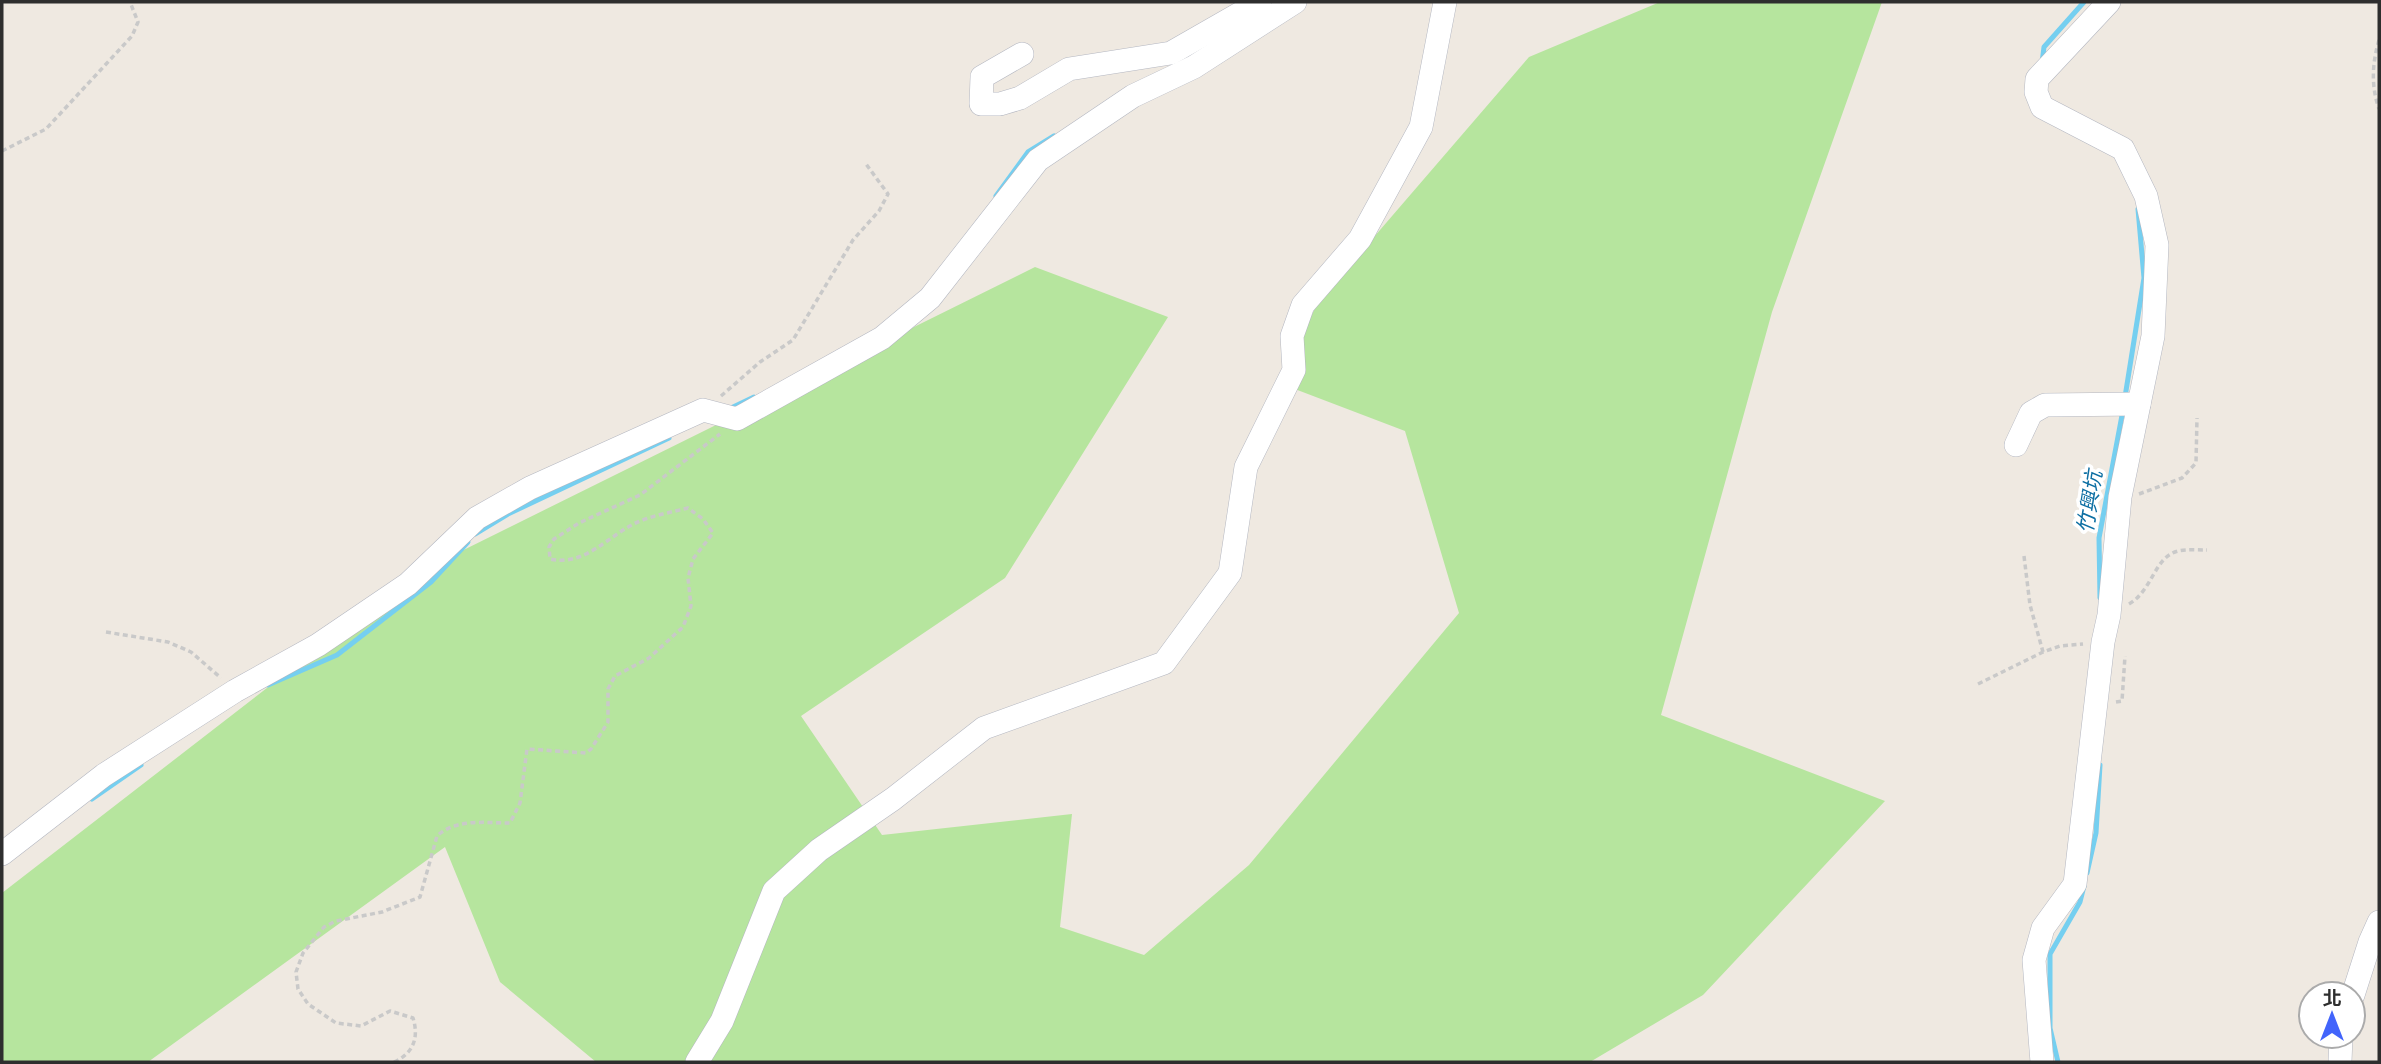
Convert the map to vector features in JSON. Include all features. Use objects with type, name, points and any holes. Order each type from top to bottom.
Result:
[{"type":"lane","points":[[1022,54],[982,77],[981,104],[1000,104],[1020,98],[1069,69],[1171,53],[1260,2]]},
{"type":"lane","points":[[2,853],[104,775],[235,691],[318,645],[408,583],[477,518],[530,488],[703,410],[737,419],[882,338],[930,298],[1038,160],[1133,96],[1194,67],[1295,2]]},
{"type":"lane","points":[[697,1062],[722,1021],[774,891],[819,850],[893,799],[984,728],[1164,663],[1230,573],[1246,467],[1294,370],[1292,336],[1303,305],[1360,239],[1421,127],[1445,2]]},
{"type":"lane","points":[[2042,1062],[2034,960],[2043,929],[2075,884],[2103,642],[2109,615],[2120,497],[2153,336],[2157,245],[2146,196],[2123,149],[2042,107],[2035,87],[2036,79],[2109,2]]},
{"type":"lane","points":[[2016,445],[2031,413],[2045,405],[2139,404]]},
{"type":"lane","points":[[2358,980],[2379,922]]},
{"type":"path","points":[[2,151],[46,129],[132,36],[138,22],[130,2]]},
{"type":"path","points":[[2379,40],[2372,91],[2379,109]]},
{"type":"path","points":[[703,410],[760,362],[793,340],[853,240],[879,211],[888,194],[866,163]]},
{"type":"path","points":[[2120,497],[2144,494],[2182,478],[2196,463],[2197,418]]},
{"type":"path","points":[[394,1062],[401,1059],[415,1041],[417,1033],[413,1018],[390,1011],[360,1026],[336,1023],[308,1004],[298,989],[296,971],[303,954],[324,927],[335,921],[382,912],[420,897],[437,836],[444,829],[472,822],[510,823],[520,803],[527,749],[586,753],[591,749],[608,722],[608,690],[615,676],[649,658],[683,627],[691,606],[688,578],[693,558],[713,533],[703,519],[688,508],[639,522],[584,556],[560,562],[550,559],[549,547],[554,539],[579,523],[640,495],[704,448],[737,419]]},
{"type":"path","points":[[2109,615],[2141,597],[2165,556],[2179,551],[2207,550]]},
{"type":"path","points":[[2024,556],[2030,605],[2043,652]]},
{"type":"path","points":[[107,632],[168,642],[191,652],[235,691]]},
{"type":"path","points":[[1978,684],[2060,646],[2103,642]]},
{"type":"green space","points":[[1660,2],[1882,2],[1772,312],[1661,715],[1885,801],[1703,995],[1590,1062],[596,1062],[500,982],[445,847],[148,1062],[2,1062],[2,893],[413,575],[1035,267],[1168,317],[1005,578],[801,716],[882,835],[1072,814],[1060,927],[1144,955],[1249,865],[1459,613],[1405,431],[1279,383],[1318,302],[1529,57]]},
{"type":"waterway","name":"竹興坑","points":[[2042,63],[2044,47],[2084,2]]},
{"type":"waterway","points":[[996,196],[1028,152],[1054,136]]},
{"type":"waterway","name":"竹興坑","points":[[2125,397],[2144,278],[2138,209]]},
{"type":"waterway","points":[[729,409],[754,397]]},
{"type":"waterway","name":"竹興坑","points":[[2100,598],[2099,538],[2123,410]]},
{"type":"waterway","points":[[475,534],[508,514],[669,438]]},
{"type":"waterway","points":[[268,685],[337,655],[431,582],[468,542]]},
{"type":"waterway","points":[[92,799],[141,765]]},
{"type":"waterway","name":"竹興坑","points":[[2087,873],[2096,833],[2100,765]]},
{"type":"waterway","name":"竹興坑","points":[[2058,1062],[2050,1028],[2050,954],[2080,902],[2084,886]]}]
